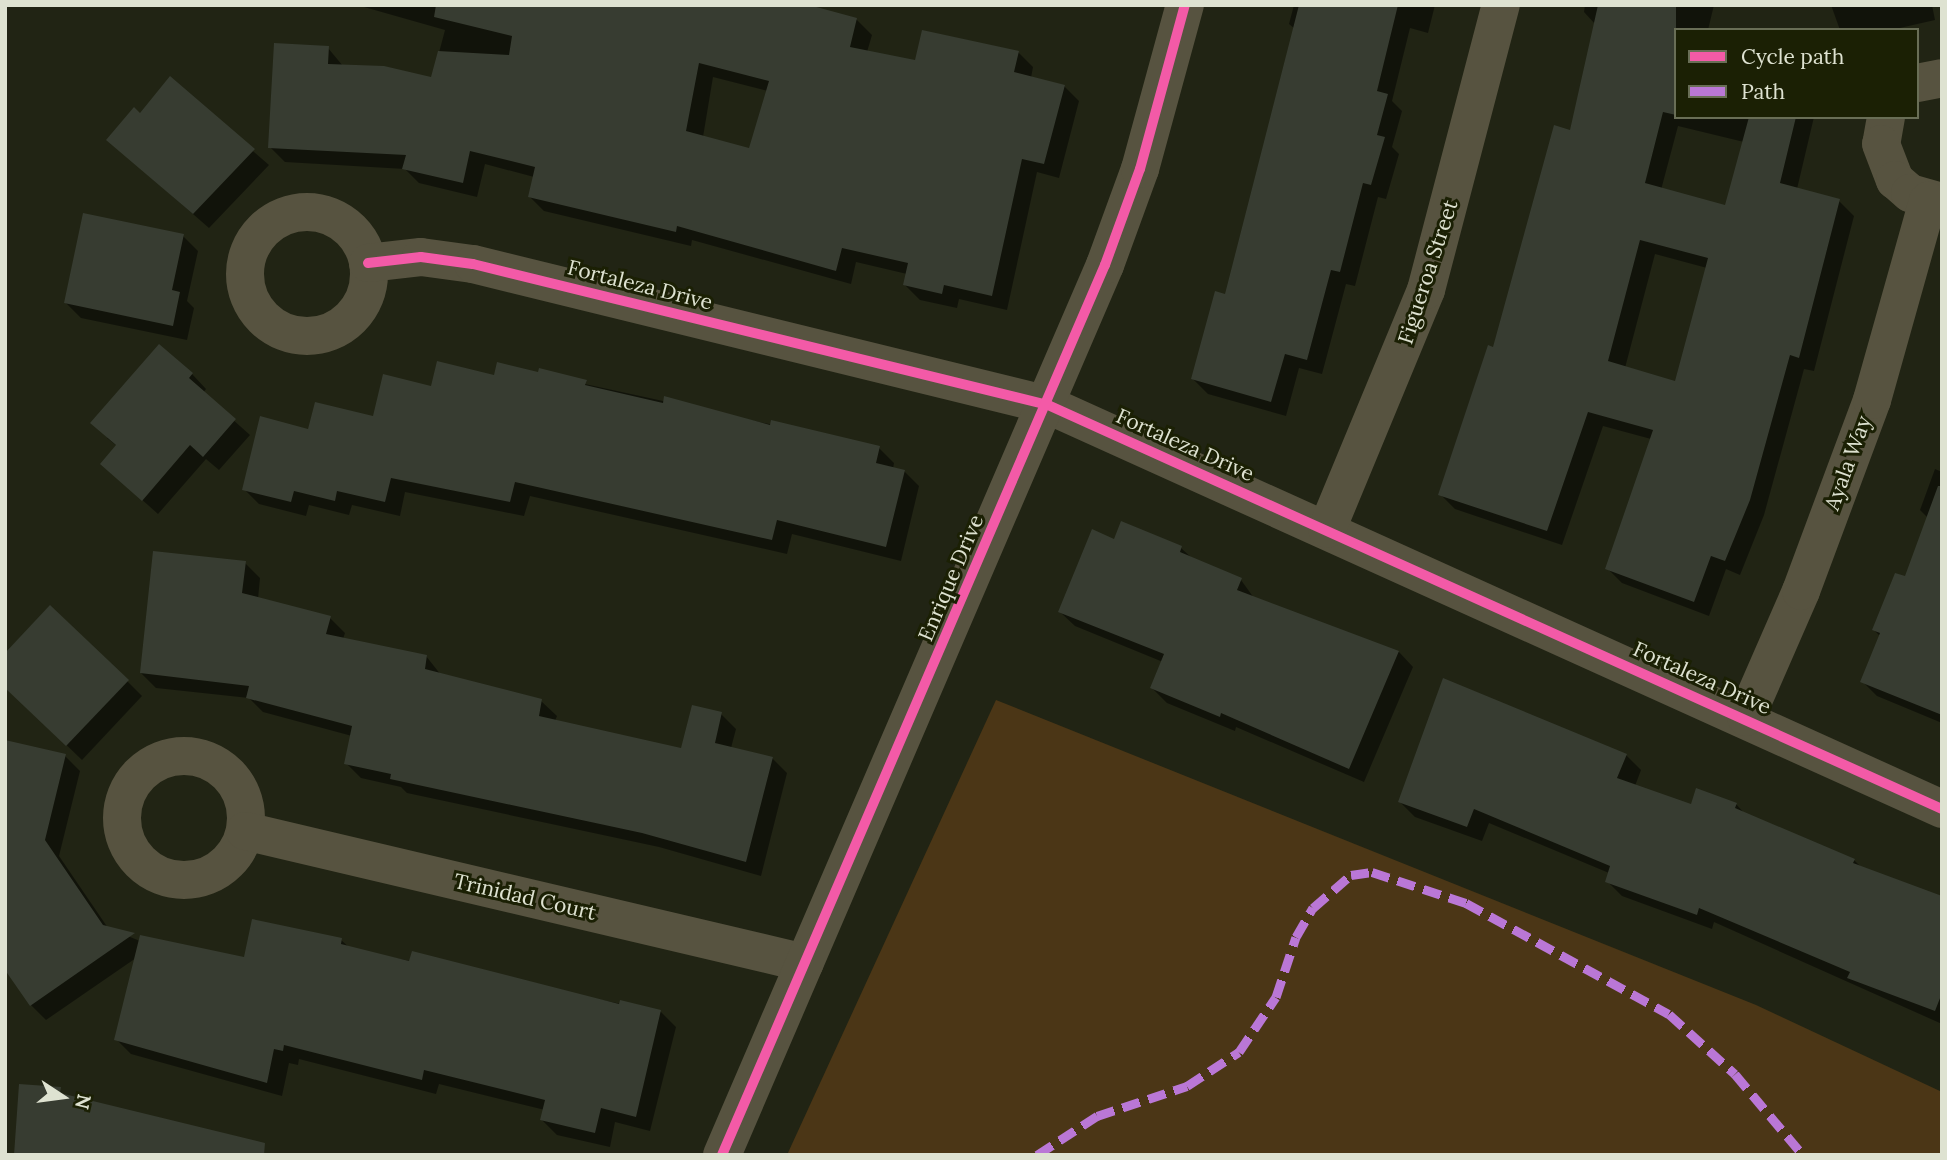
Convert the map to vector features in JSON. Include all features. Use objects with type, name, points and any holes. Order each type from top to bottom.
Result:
[{"type":"street","name":"Enrique Drive","points":[[722,1155],[1048,405],[1140,169],[1184,5]]},
{"type":"street","name":"Figueroa Street","points":[[1327,529],[1426,290],[1501,5]]},
{"type":"street","points":[[1919,83],[1942,78]]},
{"type":"street","name":"Ayala Way","points":[[1746,717],[1801,591],[1872,400],[1935,201],[1895,180],[1885,163],[1881,144],[1886,119]]},
{"type":"street","name":"Fortaleza Drive","points":[[369,263],[421,257],[473,264],[1048,405],[1327,529],[1548,632],[1746,717],[1942,809]]},
{"type":"street","name":"Trinidad Court","points":[[245,831],[805,964]]},
{"type":"shaded area","points":[[996,700],[1756,1005],[1942,1092],[1942,1155],[787,1155]]},
{"type":"building","points":[[436,5],[809,5],[857,18],[850,47],[915,60],[922,30],[1019,51],[1014,72],[1065,85],[1044,164],[1022,159],[992,296],[944,285],[942,294],[903,285],[908,263],[842,248],[836,271],[677,226],[676,232],[528,197],[535,167],[470,151],[463,183],[402,169],[406,155],[268,148],[274,43],[329,46],[328,64],[384,66],[431,77],[438,51],[509,55],[512,36],[434,17]],"holes":[[[699,63],[769,81],[749,148],[686,131]]]},
{"type":"building","points":[[1299,5],[1398,5],[1377,91],[1388,94],[1377,135],[1385,137],[1371,185],[1363,183],[1340,272],[1331,270],[1307,360],[1285,354],[1271,402],[1191,379],[1215,291],[1225,294]]},
{"type":"building","points":[[1598,5],[1676,5],[1674,115],[1663,112],[1645,183],[1725,205],[1748,119],[1796,119],[1780,183],[1840,199],[1799,358],[1790,355],[1750,500],[1725,561],[1711,556],[1694,602],[1605,569],[1653,430],[1588,412],[1547,531],[1438,495],[1488,345],[1493,347],[1554,125],[1570,130]],"holes":[[[1640,240],[1708,258],[1675,381],[1608,361]]]},
{"type":"building","points":[[170,76],[255,149],[193,214],[106,140],[134,107],[140,113]]},
{"type":"building","points":[[83,213],[184,234],[172,290],[180,292],[173,326],[64,303]]},
{"type":"building","points":[[159,344],[193,373],[189,378],[236,419],[203,457],[190,445],[142,501],[100,464],[116,445],[90,423]]},
{"type":"building","points":[[437,361],[494,375],[497,362],[538,372],[539,368],[587,380],[585,385],[663,403],[664,396],[770,425],[771,420],[880,446],[876,463],[905,470],[886,547],[777,520],[772,540],[515,482],[510,502],[391,478],[385,502],[337,491],[335,501],[294,491],[291,502],[242,490],[260,416],[308,429],[315,402],[373,416],[383,374],[431,386]]},
{"type":"building","points":[[1938,486],[1942,486],[1942,715],[1860,682],[1880,633],[1872,630],[1895,573],[1905,576]]},
{"type":"building","points":[[1121,521],[1182,546],[1180,552],[1242,578],[1237,590],[1399,651],[1349,769],[1221,713],[1220,717],[1150,688],[1164,654],[1058,612],[1092,529],[1114,539]]},
{"type":"building","points":[[153,551],[246,561],[242,593],[331,616],[326,634],[427,655],[425,669],[542,699],[539,716],[681,748],[692,705],[722,712],[715,743],[773,757],[746,862],[642,833],[390,779],[391,774],[344,764],[352,726],[246,698],[249,686],[140,673]]},
{"type":"building","points":[[50,605],[129,680],[66,746],[5,688],[5,653]]},
{"type":"building","points":[[1443,678],[1627,754],[1617,778],[1691,804],[1696,788],[1737,803],[1735,808],[1855,859],[1853,863],[1942,896],[1942,993],[1935,1011],[1847,978],[1850,972],[1699,908],[1697,915],[1605,882],[1610,866],[1474,809],[1467,827],[1398,802]]},
{"type":"building","points":[[5,740],[66,754],[45,840],[103,925],[135,933],[30,1006],[5,970]]},
{"type":"building","points":[[252,919],[342,938],[341,944],[409,961],[412,951],[619,1004],[620,1000],[661,1010],[636,1117],[601,1108],[595,1133],[540,1120],[545,1100],[424,1070],[422,1080],[284,1045],[283,1051],[274,1049],[267,1083],[114,1040],[140,935],[244,957]]},
{"type":"building","points":[[19,1084],[61,1087],[60,1093],[265,1143],[264,1155],[14,1155]]},
{"type":"marked path","points":[[1037,1155],[1097,1116],[1187,1086],[1239,1052],[1276,997],[1296,937],[1313,908],[1351,875],[1372,872],[1466,903],[1669,1014],[1735,1074],[1803,1155]]},
{"type":"cycle path","points":[[722,1155],[1105,265],[1140,169],[1185,5]]},
{"type":"cycle path","points":[[368,263],[421,257],[473,264],[1048,405],[1942,809]]}]
